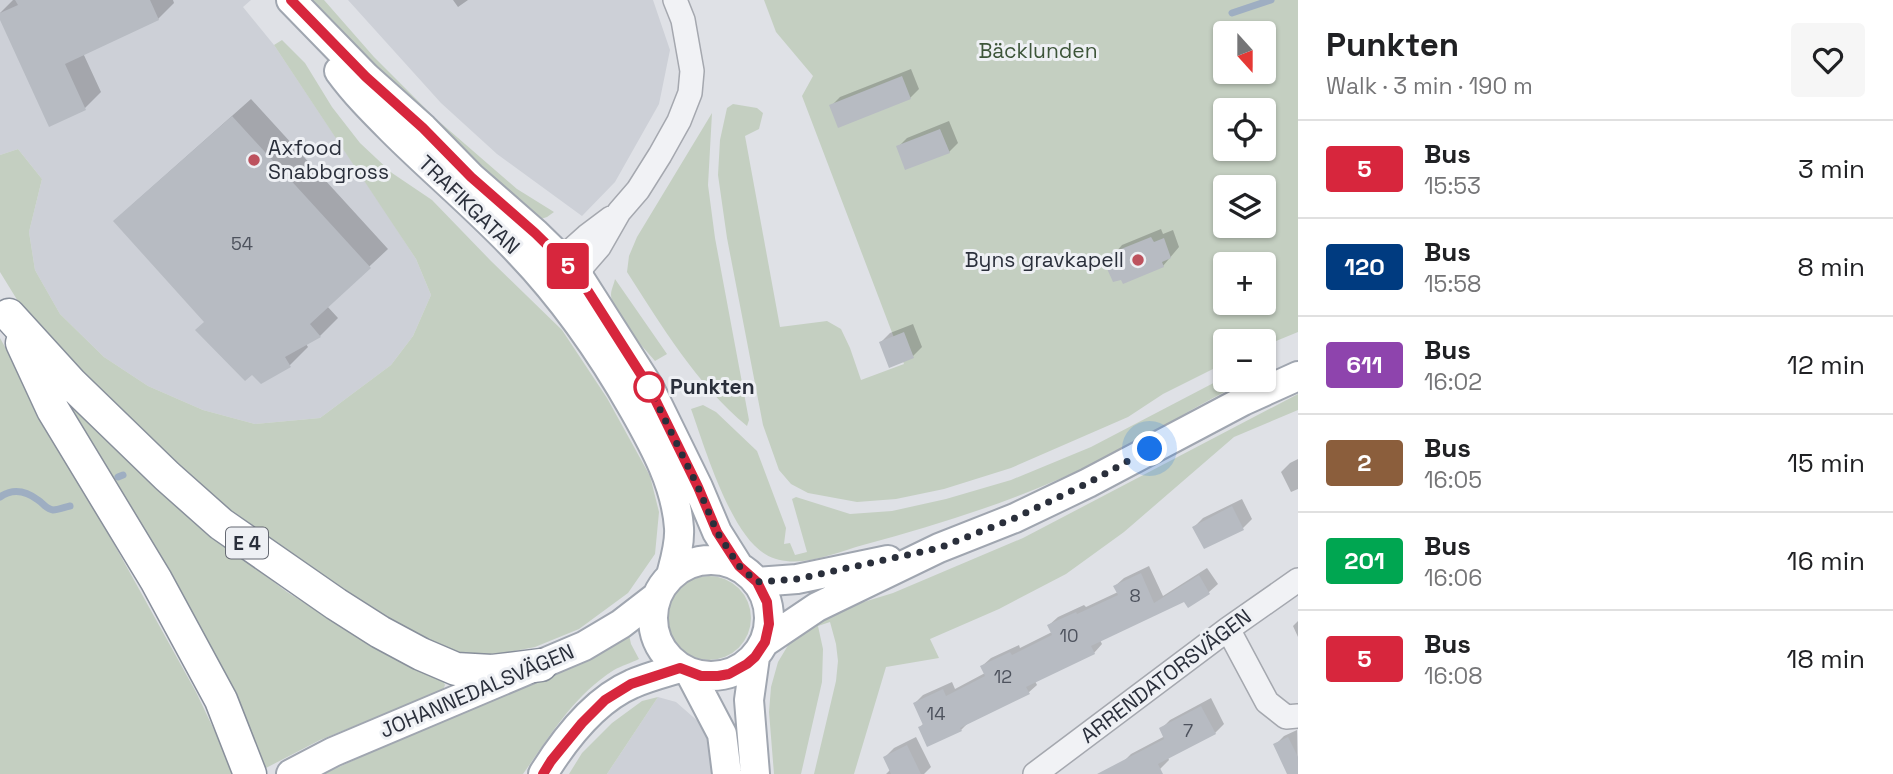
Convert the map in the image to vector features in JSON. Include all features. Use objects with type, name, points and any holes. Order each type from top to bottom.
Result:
[{"type":"highway","name":"E 4","points":[[5,307],[71,383],[167,476],[221,524],[336,604],[380,632],[456,669],[492,671],[541,665]]},
{"type":"highway","name":"E 4","points":[[5,307],[53,410],[156,579],[221,700],[250,774]]},
{"type":"main road","name":"TRAFIKGATAN","points":[[291,0],[366,77],[423,128],[471,177],[535,233],[655,446],[673,492],[679,529],[677,551],[664,586]]},
{"type":"main road","name":"TRAFIKGATAN","points":[[559,276],[649,387],[717,532],[748,574]]},
{"type":"main road","points":[[939,548],[797,579],[748,574],[726,561],[713,559],[693,562],[664,586],[652,615],[653,628],[657,641],[669,659],[685,671],[701,676],[729,674],[738,670],[760,649],[817,607],[939,548],[1015,518],[1088,483],[1231,407],[1298,376]]},
{"type":"main road","points":[[748,574],[767,602],[769,613],[769,624],[760,649],[749,700],[755,774]]},
{"type":"main road","name":"JOHANNEDALSVÄGEN","points":[[291,774],[333,752],[584,646],[621,624],[664,586]]},
{"type":"main road","points":[[543,774],[582,723],[605,700],[631,684],[685,671]]},
{"type":"main road","points":[[685,671],[722,734],[727,774]]},
{"type":"street","points":[[559,276],[599,247],[619,212],[638,190],[679,121],[690,93],[692,71],[683,20],[675,0]]},
{"type":"street","name":"ARRENDATORSVÄGEN","points":[[1035,774],[1228,629],[1298,580]]},
{"type":"street","points":[[1228,629],[1267,702],[1286,717],[1298,716]]},
{"type":"shaded area","points":[[0,0],[251,0],[243,7],[274,45],[390,219],[416,259],[431,295],[413,336],[391,365],[320,418],[255,424],[203,410],[148,386],[104,357],[60,314],[35,270],[29,232],[42,179],[18,149],[0,155]]},
{"type":"shaded area","points":[[348,0],[653,0],[670,50],[659,104],[615,182],[582,216],[497,154],[441,103]]},
{"type":"shaded area","points":[[658,697],[676,702],[700,723],[714,754],[716,774],[607,774]]},
{"type":"green space","points":[[312,0],[324,0],[374,57],[435,118],[517,189],[554,212],[538,220],[430,124]]},
{"type":"green space","name":"Bäcklunden","points":[[764,0],[1298,0],[1298,332],[1276,341],[1276,329],[1213,329],[1213,369],[1163,394],[1128,417],[1011,468],[944,489],[896,499],[857,502],[808,493],[791,484],[779,470],[763,425],[727,238],[718,175],[720,140],[727,108],[733,104],[757,108],[763,113],[759,129],[745,136],[780,327],[827,321],[841,329],[861,380],[904,364],[802,96],[813,76],[776,32]]},
{"type":"green space","points":[[282,40],[305,63],[332,107],[360,143],[392,173],[432,200],[562,330],[607,398],[650,476],[659,512],[655,554],[628,593],[579,629],[535,647],[493,655],[462,655],[431,644],[342,594],[233,515],[86,381],[24,311],[0,272],[0,155],[18,149],[42,179],[29,232],[35,270],[60,314],[104,357],[148,386],[203,410],[255,424],[320,418],[391,365],[413,336],[431,295],[416,259],[274,45]]},
{"type":"green space","points":[[712,113],[708,185],[715,238],[749,420],[747,426],[696,373],[627,272],[629,256],[637,237]]},
{"type":"green space","points":[[615,279],[667,354],[655,361],[622,321],[611,295]]},
{"type":"green space","points":[[0,338],[196,692],[235,774],[0,774]]},
{"type":"green space","points":[[1213,383],[1213,392],[1225,392],[1118,451],[1013,498],[954,519],[801,561],[776,559],[765,554],[741,528],[720,488],[691,409],[703,405],[716,412],[757,451],[786,528],[784,544],[790,543],[795,555],[807,552],[792,499],[796,497],[850,514],[892,511],[1011,480],[1091,447]]},
{"type":"green space","points":[[59,393],[210,533],[287,592],[369,643],[443,680],[443,690],[320,740],[264,769]]},
{"type":"green space","points":[[1298,394],[1298,410],[1234,437],[1124,532],[1066,574],[999,609],[930,639],[939,658],[886,667],[854,774],[814,774],[836,681],[838,661],[830,622],[818,626],[823,649],[822,682],[801,774],[774,774],[769,712],[771,687],[778,662],[793,637],[831,612],[893,593],[1023,538]]},
{"type":"green space","points":[[709,576],[725,579],[739,588],[748,602],[751,618],[748,634],[739,648],[725,657],[709,660],[693,657],[679,648],[670,634],[667,618],[670,602],[679,588],[693,579]]},
{"type":"green space","points":[[628,630],[631,644],[639,659],[614,670],[586,692],[563,718],[523,774],[324,774],[445,718],[566,669],[601,651]]},
{"type":"green space","points":[[658,697],[607,774],[569,774],[582,753],[612,723],[642,701]]},
{"type":"building","points":[[15,0],[150,0],[159,20],[65,64],[86,110],[49,127],[0,20],[0,13],[18,5]]},
{"type":"building","points":[[902,76],[911,99],[838,128],[829,105]]},
{"type":"building","points":[[232,116],[371,268],[310,324],[321,337],[285,357],[291,367],[261,384],[252,375],[245,381],[195,330],[204,322],[113,221]]},
{"type":"building","points":[[940,129],[950,153],[905,170],[896,146]]},
{"type":"building","name":"Byns gravkapell","points":[[1151,237],[1154,242],[1164,238],[1171,258],[1162,262],[1164,267],[1123,284],[1121,280],[1113,282],[1104,262],[1113,258],[1111,253]]},
{"type":"building","points":[[904,332],[914,358],[889,368],[879,342]]},
{"type":"building","points":[[1232,506],[1244,530],[1204,549],[1192,527]]},
{"type":"building","points":[[1141,573],[1154,603],[1199,575],[1210,594],[1188,608],[1184,602],[1091,646],[1095,654],[1026,687],[1030,694],[927,747],[918,727],[923,725],[913,703],[943,689],[946,696],[985,676],[980,666],[1010,652],[1012,655],[1052,635],[1047,625],[1118,595],[1113,586]]},
{"type":"building","points":[[1201,706],[1216,734],[1158,764],[1163,774],[1097,774],[1164,739],[1159,728]]},
{"type":"building","points":[[1288,737],[1298,757],[1298,774],[1287,774],[1273,744]]},
{"type":"building","points":[[907,745],[921,774],[891,774],[883,757]]},
{"type":"waterway","points":[[1232,13],[1271,0]]},
{"type":"waterway","points":[[118,477],[123,475]]},
{"type":"waterway","points":[[0,497],[10,492],[19,492],[33,497],[53,510],[70,506]]},
{"type":"bus line","name":"5","points":[[291,0],[366,77],[577,274],[649,387],[717,532],[739,566],[757,582],[767,602],[769,624],[765,642],[747,664],[729,674],[718,676],[701,676],[680,668],[631,684],[605,700],[582,723],[543,774]]},
{"type":"place","name":"Axfood Snabbgross","points":[[254,160]]},
{"type":"place","name":"Byns gravkapell","points":[[1138,260]]},
{"type":"place","name":"Punkten","points":[[649,387]]},
{"type":"route","points":[[649,387],[717,532],[739,566],[757,582],[797,579],[939,548],[1015,518],[1150,449]]}]
